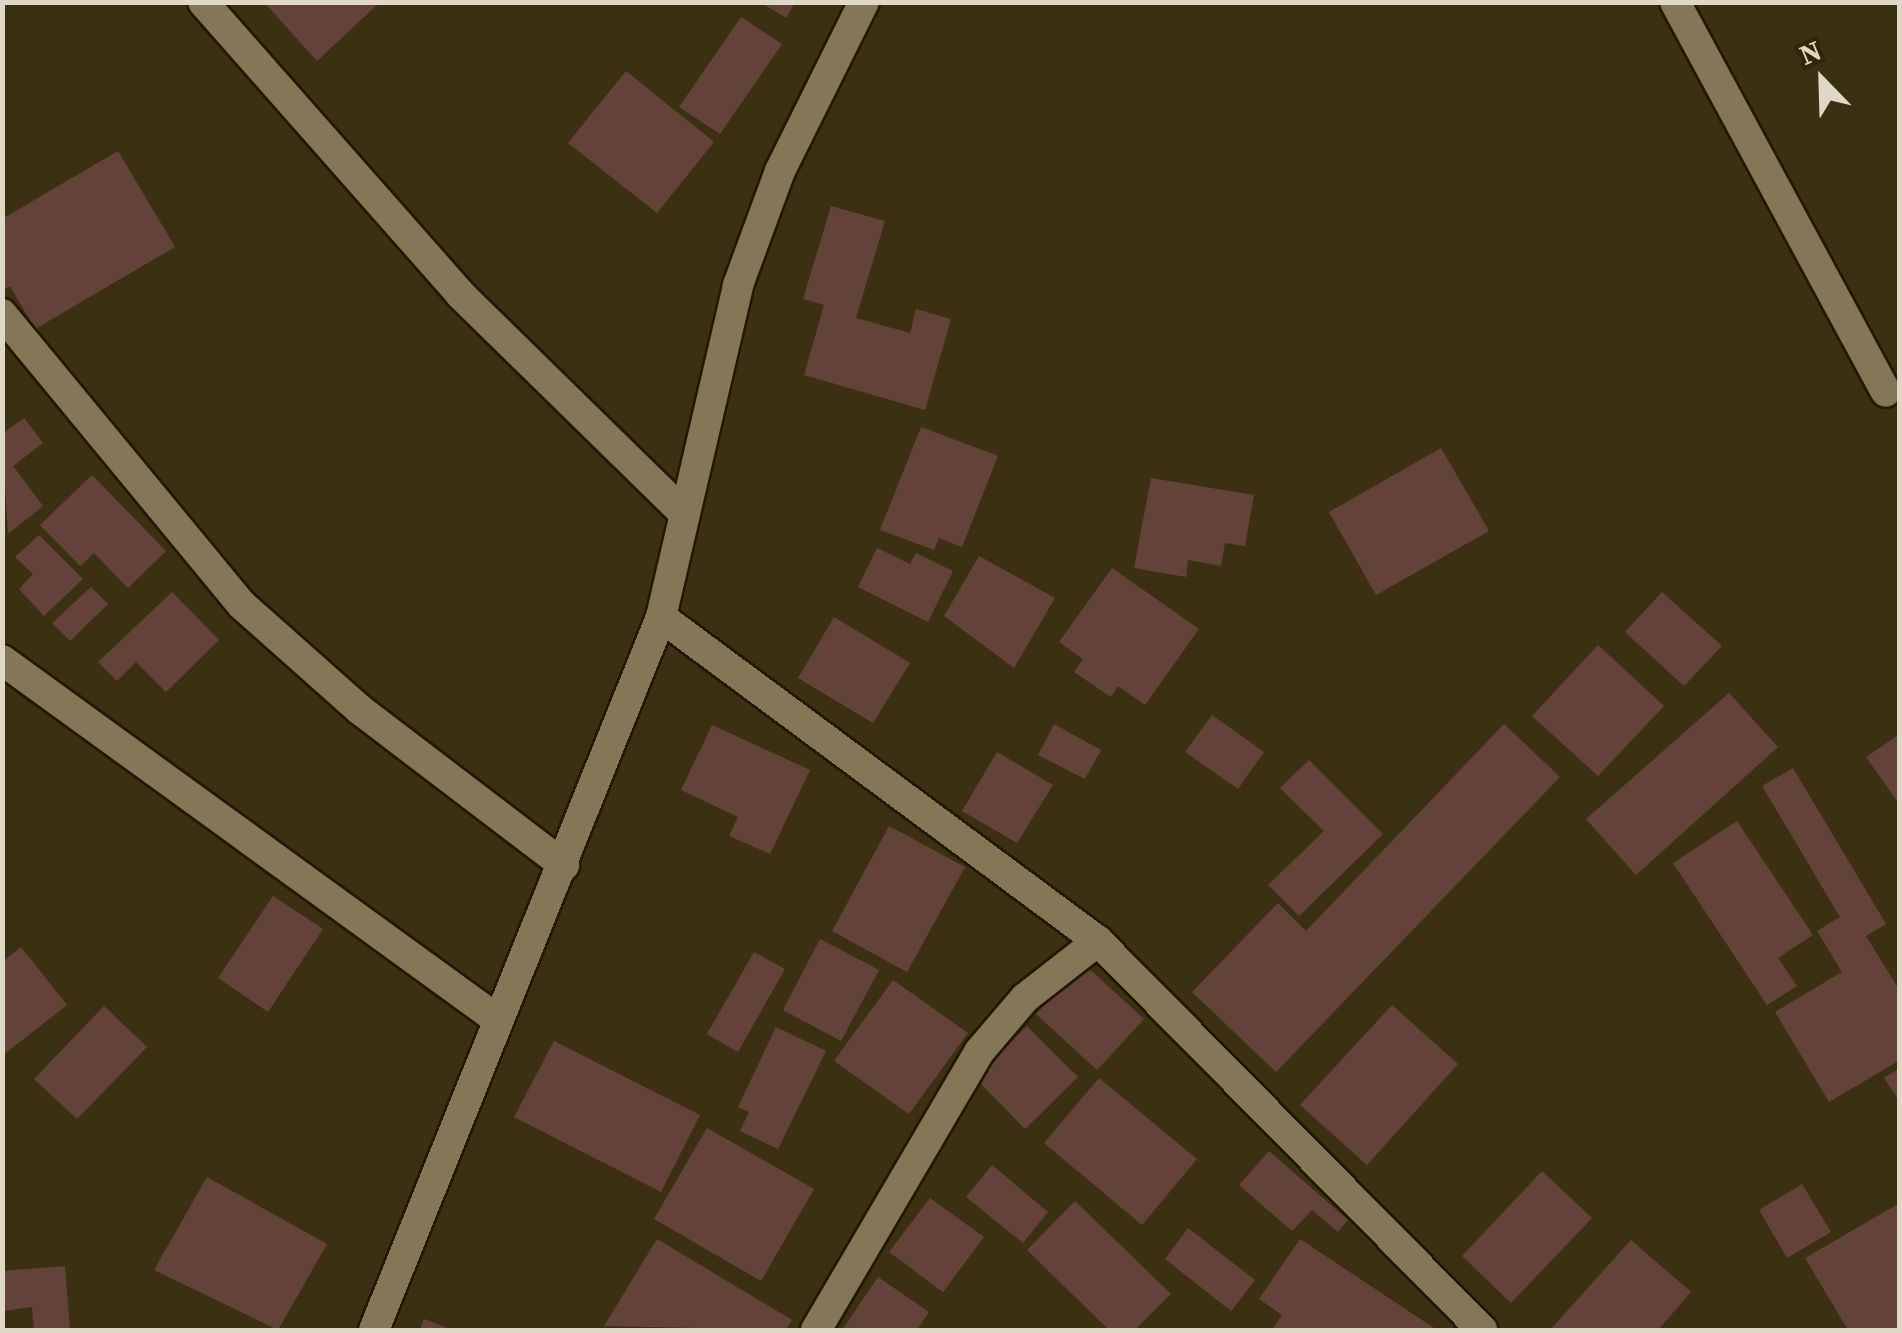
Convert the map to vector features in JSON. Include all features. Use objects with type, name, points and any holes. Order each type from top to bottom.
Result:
[{"type":"street","points":[[203,2],[460,294],[684,513]]},
{"type":"street","points":[[374,1330],[494,1017],[564,865],[661,616],[738,285],[780,171],[864,2]]},
{"type":"street","points":[[1675,2],[1886,392]]},
{"type":"street","points":[[2,314],[242,605],[359,709],[564,865]]},
{"type":"street","points":[[661,616],[1098,942],[1482,1330]]},
{"type":"street","points":[[2,660],[494,1017]]},
{"type":"street","points":[[816,1330],[979,1052],[1025,998],[1098,942]]},
{"type":"building","points":[[264,2],[380,2],[317,61]]},
{"type":"building","points":[[760,2],[795,2],[786,18]]},
{"type":"building","points":[[741,17],[782,44],[720,134],[679,107]]},
{"type":"building","points":[[626,71],[714,142],[657,213],[568,143]]},
{"type":"building","points":[[118,151],[175,247],[35,329],[10,286],[2,291],[2,219]]},
{"type":"building","points":[[831,206],[885,221],[856,318],[910,333],[916,309],[951,319],[925,410],[804,375],[824,305],[803,299]]},
{"type":"building","points":[[24,418],[43,443],[13,466],[43,506],[8,534],[2,434]]},
{"type":"building","points":[[921,427],[998,456],[962,547],[939,538],[934,550],[880,530]]},
{"type":"building","points":[[1441,448],[1489,531],[1376,595],[1329,512]]},
{"type":"building","points":[[92,475],[166,551],[128,588],[94,553],[80,566],[40,525]]},
{"type":"building","points":[[1151,478],[1254,495],[1245,546],[1225,543],[1221,566],[1188,560],[1186,577],[1134,568]]},
{"type":"building","points":[[39,535],[83,579],[44,616],[19,589],[33,574],[15,557]]},
{"type":"building","points":[[877,548],[910,564],[916,553],[953,571],[928,622],[858,587]]},
{"type":"building","points":[[979,556],[1055,598],[1014,668],[944,616]]},
{"type":"building","points":[[1112,568],[1199,629],[1145,705],[1118,686],[1111,697],[1074,672],[1083,659],[1059,642]]},
{"type":"building","points":[[91,587],[108,604],[70,641],[52,623]]},
{"type":"building","points":[[172,592],[219,640],[166,692],[136,662],[117,681],[98,662]]},
{"type":"building","points":[[1662,592],[1722,646],[1684,686],[1625,632]]},
{"type":"building","points":[[834,617],[910,663],[873,723],[798,678]]},
{"type":"building","points":[[1598,645],[1664,706],[1598,776],[1532,716]]},
{"type":"building","points":[[1729,693],[1778,747],[1636,875],[1586,819]]},
{"type":"building","points":[[1212,715],[1264,752],[1238,789],[1185,752]]},
{"type":"building","points":[[1054,724],[1101,750],[1085,779],[1038,755]]},
{"type":"building","points":[[1504,724],[1560,777],[1276,1072],[1192,992],[1278,903],[1306,931]]},
{"type":"building","points":[[712,725],[810,770],[770,854],[729,836],[738,817],[681,790]]},
{"type":"building","points":[[1900,734],[1900,805],[1866,757]]},
{"type":"building","points":[[997,752],[1053,785],[1017,843],[962,811]]},
{"type":"building","points":[[1309,760],[1383,834],[1299,916],[1268,885],[1324,831],[1280,788]]},
{"type":"building","points":[[1793,768],[1886,924],[1866,936],[1900,991],[1900,1060],[1829,1102],[1775,1012],[1842,972],[1817,931],[1840,917],[1762,786]]},
{"type":"building","points":[[1737,821],[1813,935],[1778,958],[1797,986],[1767,1005],[1673,863]]},
{"type":"building","points":[[889,826],[965,867],[907,972],[832,931]]},
{"type":"building","points":[[273,896],[323,929],[268,1012],[218,978]]},
{"type":"building","points":[[820,939],[879,970],[841,1041],[783,1010]]},
{"type":"building","points":[[21,947],[67,1005],[2,1056],[2,962]]},
{"type":"building","points":[[754,952],[785,969],[738,1052],[707,1034]]},
{"type":"building","points":[[1084,964],[1144,1019],[1097,1070],[1036,1014]]},
{"type":"building","points":[[893,980],[968,1033],[909,1114],[834,1061]]},
{"type":"building","points":[[1392,1005],[1458,1064],[1367,1165],[1300,1105]]},
{"type":"building","points":[[104,1006],[147,1047],[77,1119],[34,1079]]},
{"type":"building","points":[[1027,1026],[1078,1077],[1025,1129],[975,1078]]},
{"type":"building","points":[[776,1027],[826,1051],[778,1149],[740,1131],[749,1112],[738,1107]]},
{"type":"building","points":[[554,1041],[700,1115],[661,1192],[514,1117]]},
{"type":"building","points":[[1900,1068],[1900,1102],[1884,1078]]},
{"type":"building","points":[[1099,1078],[1197,1159],[1142,1225],[1044,1143]]},
{"type":"building","points":[[707,1128],[814,1189],[761,1281],[654,1219]]},
{"type":"building","points":[[1269,1151],[1348,1220],[1338,1232],[1312,1210],[1292,1231],[1239,1185]]},
{"type":"building","points":[[992,1165],[1048,1212],[1023,1243],[966,1197]]},
{"type":"building","points":[[1542,1171],[1592,1218],[1511,1303],[1462,1256]]},
{"type":"building","points":[[207,1177],[327,1244],[278,1330],[154,1270]]},
{"type":"building","points":[[1802,1184],[1831,1232],[1787,1258],[1759,1210]]},
{"type":"building","points":[[930,1198],[984,1237],[943,1292],[889,1252]]},
{"type":"building","points":[[1075,1201],[1171,1294],[1135,1330],[1109,1330],[1027,1250]]},
{"type":"building","points":[[1900,1203],[1900,1330],[1848,1330],[1805,1258]]},
{"type":"building","points":[[1188,1228],[1255,1280],[1231,1311],[1165,1259]]},
{"type":"building","points":[[657,1239],[792,1320],[786,1330],[604,1326]]},
{"type":"building","points":[[1300,1239],[1437,1330],[1272,1330],[1282,1315],[1259,1299]]},
{"type":"building","points":[[1631,1240],[1691,1292],[1658,1330],[1550,1330]]},
{"type":"building","points":[[65,1266],[70,1330],[34,1330],[32,1307],[2,1311],[2,1271]]},
{"type":"building","points":[[878,1277],[929,1312],[917,1330],[842,1330]]},
{"type":"building","points":[[424,1319],[453,1330],[420,1330]]}]
